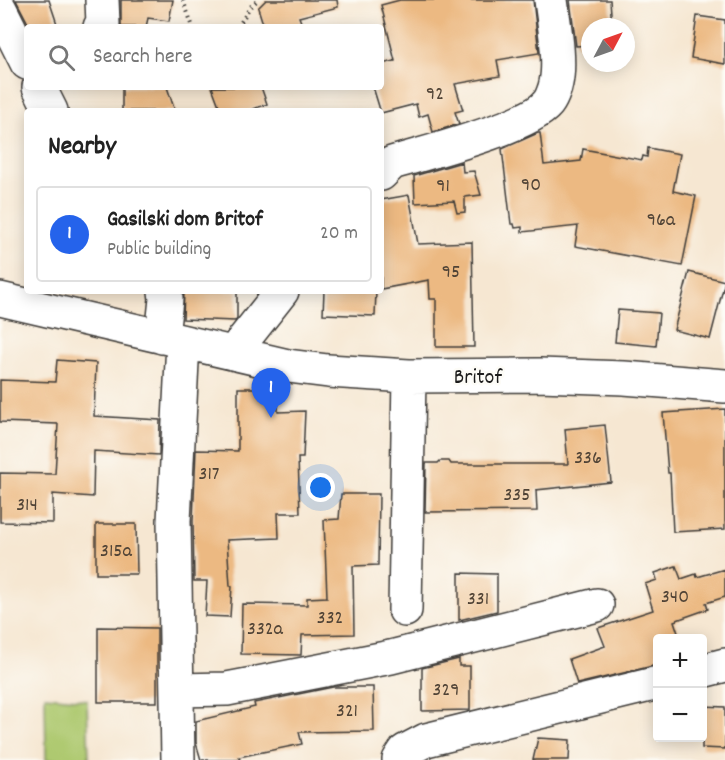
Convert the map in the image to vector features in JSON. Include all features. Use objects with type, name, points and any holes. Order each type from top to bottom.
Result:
[{"type":"street","points":[[102,0],[103,24]]},
{"type":"street","points":[[384,171],[392,163],[510,126],[533,115],[548,104],[556,83],[557,45],[551,0]]},
{"type":"street","points":[[0,9],[24,57]]},
{"type":"street","points":[[40,90],[50,108]]},
{"type":"street","points":[[165,294],[172,339],[178,760]]},
{"type":"street","points":[[233,353],[280,294]]},
{"type":"street","name":"Britof","points":[[0,299],[288,366],[328,371],[409,376],[540,375],[624,378],[725,386]]},
{"type":"street","points":[[405,610],[409,376]]},
{"type":"street","points":[[177,690],[227,689],[391,657],[597,605]]},
{"type":"street","points":[[707,670],[725,665]]},
{"type":"street","points":[[399,760],[405,751],[426,740],[653,684]]},
{"type":"path","points":[[183,0],[192,24]]},
{"type":"path","points":[[240,24],[250,7],[258,0]]},
{"type":"green space","points":[[45,696],[87,700],[89,760],[46,760]]},
{"type":"building","points":[[16,0],[49,0],[57,24],[28,24]]},
{"type":"building","points":[[121,0],[173,0],[169,21],[148,18],[147,24],[121,24]]},
{"type":"building","points":[[266,0],[337,0],[338,7],[299,17],[302,24],[263,24],[258,8]]},
{"type":"building","points":[[400,0],[533,0],[539,53],[497,60],[500,76],[455,84],[463,110],[455,112],[459,124],[433,132],[428,114],[419,117],[416,104],[384,112],[384,108],[379,108],[374,90],[384,90],[384,63],[395,61],[381,5]]},
{"type":"building","points":[[570,0],[610,0],[611,18],[581,18],[581,46],[576,46]]},
{"type":"building","points":[[697,16],[725,20],[725,64],[691,58]]},
{"type":"building","points":[[122,90],[168,90],[174,108],[122,108]]},
{"type":"building","points":[[213,90],[262,90],[267,104],[256,108],[220,108]]},
{"type":"building","points":[[540,133],[544,165],[581,161],[583,149],[642,160],[643,156],[647,157],[648,148],[680,154],[673,191],[696,196],[682,266],[575,246],[578,226],[522,232],[522,227],[515,228],[514,224],[511,224],[502,149]]},
{"type":"building","points":[[462,162],[463,172],[474,171],[481,195],[465,197],[465,212],[457,213],[454,201],[415,203],[414,176]]},
{"type":"building","points":[[409,195],[418,244],[472,242],[474,347],[436,347],[436,299],[430,299],[429,280],[384,288],[384,199]]},
{"type":"building","points":[[689,272],[725,281],[710,339],[674,330]]},
{"type":"building","points":[[184,294],[237,294],[235,321],[183,319]]},
{"type":"building","points":[[324,294],[376,294],[375,316],[323,314]]},
{"type":"building","points":[[618,310],[659,313],[656,346],[615,342]]},
{"type":"building","points":[[57,360],[96,363],[94,416],[160,420],[159,455],[94,451],[93,497],[53,494],[53,523],[0,522],[0,473],[55,474],[58,424],[0,422],[0,380],[55,382]]},
{"type":"building","points":[[238,388],[278,388],[278,412],[305,411],[303,458],[298,458],[300,513],[278,513],[279,538],[227,540],[230,586],[232,586],[230,617],[205,616],[207,581],[194,581],[193,521],[196,450],[238,451]]},
{"type":"building","points":[[725,409],[725,529],[673,532],[670,473],[668,473],[663,413]]},
{"type":"building","points":[[605,425],[611,482],[536,490],[537,511],[425,512],[426,463],[449,461],[451,464],[568,464],[565,429]]},
{"type":"building","points":[[341,494],[379,494],[378,565],[353,566],[354,634],[302,635],[301,655],[241,654],[242,604],[307,605],[307,598],[327,597],[324,520],[339,519]]},
{"type":"building","points":[[96,524],[136,524],[137,574],[96,574]]},
{"type":"building","points":[[676,566],[681,579],[725,569],[725,597],[706,603],[708,609],[674,621],[678,634],[653,634],[653,666],[577,684],[569,659],[605,646],[598,628],[653,610],[645,584],[657,580],[655,573]]},
{"type":"building","points":[[459,573],[497,574],[497,611],[459,620]]},
{"type":"building","points":[[98,627],[157,628],[157,702],[98,702]]},
{"type":"building","points":[[459,659],[459,666],[470,666],[470,710],[422,711],[422,668]]},
{"type":"building","points":[[333,687],[373,687],[374,731],[299,732],[302,744],[239,757],[240,760],[201,760],[196,743],[196,721],[255,707],[254,703]]},
{"type":"building","points":[[707,706],[725,707],[725,749],[702,748],[702,742],[707,742]]},
{"type":"building","points":[[538,738],[570,740],[569,760],[533,760]]},
{"type":"place","name":"Gasilski dom Britof","points":[[271,418]]}]
